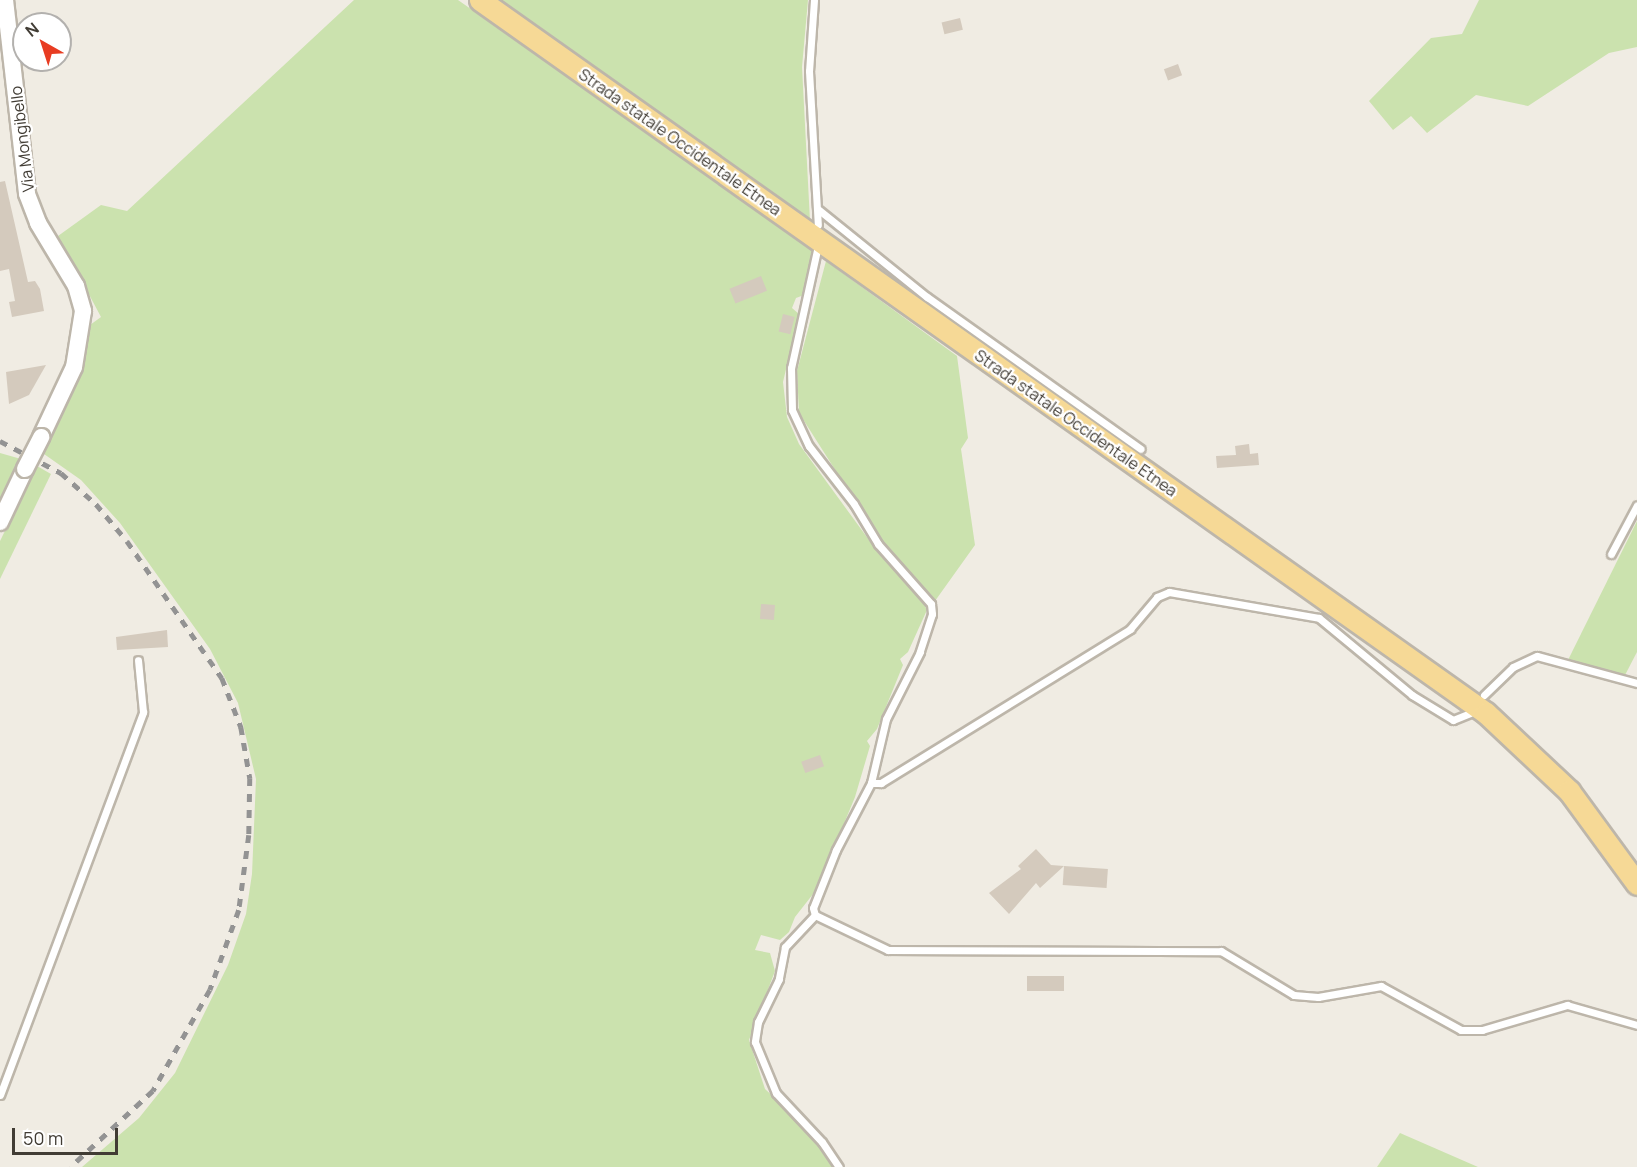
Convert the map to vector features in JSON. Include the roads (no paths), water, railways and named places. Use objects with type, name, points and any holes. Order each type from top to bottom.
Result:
[{"type":"main road","name":"Strada statale Occidentale Etnea","points":[[480,0],[1486,713],[1569,791],[1637,884]]},
{"type":"street","name":"Via Mongibello","points":[[0,522],[74,367],[83,311],[76,286],[38,223],[27,194],[5,0]]},
{"type":"lane","points":[[814,0],[809,71],[819,210],[818,225]]},
{"type":"lane","points":[[819,210],[927,297],[1142,449]]},
{"type":"lane","points":[[817,250],[791,368],[792,410],[809,446],[854,504],[878,544],[920,589],[932,614],[920,652],[886,719],[871,783],[836,850],[813,908],[815,915],[888,950],[1221,951],[1294,995],[1318,997],[1382,987],[1411,999],[1461,1030],[1482,1030],[1567,1005],[1637,1025]]},
{"type":"lane","points":[[1611,554],[1637,504]]},
{"type":"lane","points":[[871,783],[881,783],[1130,629],[1157,597],[1169,592],[1319,618],[1412,695],[1452,720],[1470,713]]},
{"type":"lane","points":[[1484,695],[1513,668],[1537,656],[1637,683]]},
{"type":"lane","points":[[0,1095],[143,712],[138,660]]},
{"type":"lane","points":[[815,915],[785,947],[779,979],[758,1022],[755,1042],[776,1093],[822,1142],[839,1167]]},
{"type":"railway","points":[[0,441],[61,473],[96,504],[127,541],[222,678],[241,727],[250,778],[249,835],[239,910],[210,990],[153,1091],[71,1167]]}]
